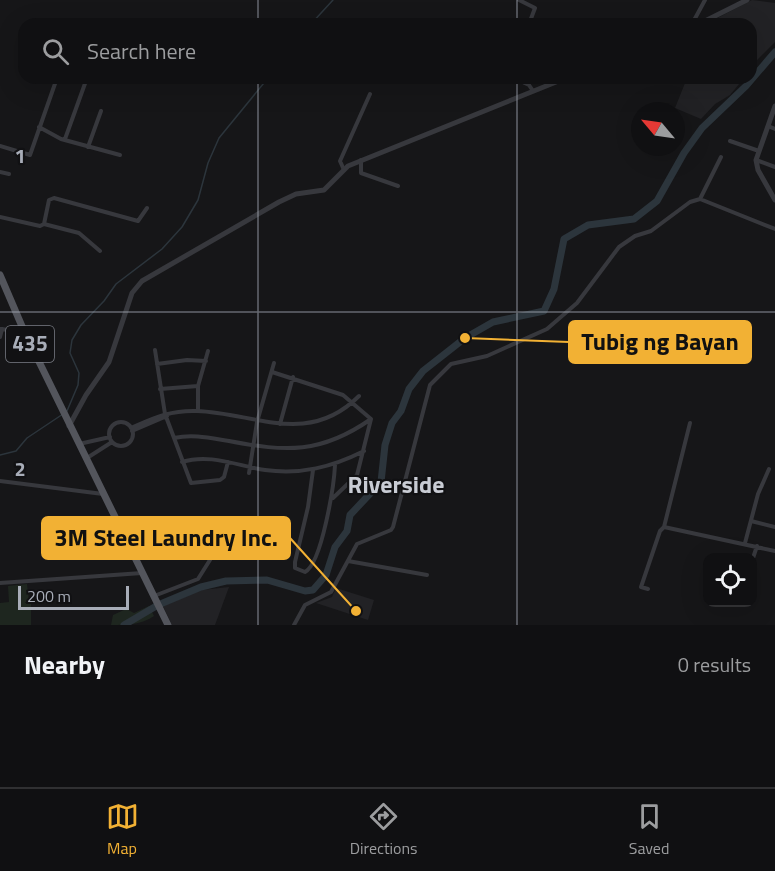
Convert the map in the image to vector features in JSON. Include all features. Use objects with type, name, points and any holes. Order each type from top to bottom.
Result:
[{"type":"main road","name":"435","points":[[0,275],[3,290],[167,625]]},
{"type":"street","points":[[519,0],[535,8],[531,18]]},
{"type":"street","points":[[696,18],[705,0]]},
{"type":"street","points":[[711,18],[747,0]]},
{"type":"street","points":[[0,146],[30,155],[55,84]]},
{"type":"street","points":[[65,139],[85,84]]},
{"type":"street","points":[[527,84],[534,91]]},
{"type":"street","points":[[69,426],[86,395],[109,362],[136,286],[279,202],[296,194],[324,190],[344,170],[361,160],[551,84]]},
{"type":"street","points":[[344,170],[340,161],[370,94]]},
{"type":"street","points":[[775,106],[756,160],[758,170],[775,200]]},
{"type":"street","points":[[88,147],[101,111]]},
{"type":"street","points":[[768,126],[775,129]]},
{"type":"street","points":[[39,127],[88,147],[120,155]]},
{"type":"street","points":[[730,141],[759,152]]},
{"type":"street","points":[[700,199],[721,157]]},
{"type":"street","points":[[361,160],[361,173],[398,186]]},
{"type":"street","points":[[756,160],[775,167]]},
{"type":"street","points":[[0,172],[9,174]]},
{"type":"street","points":[[44,224],[49,200],[54,198],[138,221],[147,208]]},
{"type":"street","points":[[294,625],[305,605],[331,592],[360,541],[391,530],[393,527],[430,385],[438,374],[451,364],[488,356],[547,329],[577,303],[619,247],[635,236],[651,231],[690,202],[700,199],[775,229]]},
{"type":"street","points":[[0,217],[79,232],[100,251]]},
{"type":"street","points":[[0,337],[1,329],[24,331]]},
{"type":"street","points":[[155,350],[160,389],[167,415],[191,483],[220,480],[228,462]]},
{"type":"street","points":[[198,410],[198,386],[208,351]]},
{"type":"street","points":[[157,364],[187,360],[206,361]]},
{"type":"street","points":[[249,473],[257,422],[274,363]]},
{"type":"street","points":[[272,372],[343,395],[371,420]]},
{"type":"street","points":[[280,424],[292,378]]},
{"type":"street","points":[[160,389],[198,386]]},
{"type":"street","points":[[132,430],[167,415],[198,410],[257,422],[308,423],[338,412],[359,396]]},
{"type":"street","points":[[174,438],[196,435],[252,446],[291,450],[307,449],[341,438],[371,420]]},
{"type":"street","points":[[332,499],[357,475],[371,420]]},
{"type":"street","points":[[86,458],[111,439],[112,427],[117,423],[124,423],[132,430]]},
{"type":"street","points":[[648,589],[641,587],[660,531],[664,527],[690,423]]},
{"type":"street","points":[[111,439],[118,446],[126,445],[131,440],[132,430]]},
{"type":"street","points":[[79,444],[111,439]]},
{"type":"street","points":[[182,462],[201,459],[288,472],[334,465],[365,450]]},
{"type":"street","points":[[313,470],[308,507],[294,562],[295,568],[308,571],[332,499],[334,465]]},
{"type":"street","points":[[745,543],[758,494],[769,469]]},
{"type":"street","points":[[0,481],[103,494]]},
{"type":"street","points":[[751,521],[775,527]]},
{"type":"street","points":[[664,527],[775,551]]},
{"type":"street","points":[[154,598],[198,579],[220,544],[244,544]]},
{"type":"street","points":[[755,553],[757,546]]},
{"type":"street","points":[[348,561],[428,575]]},
{"type":"street","points":[[0,584],[142,573]]},
{"type":"shaded area","points":[[752,0],[775,3],[775,42],[757,60],[757,18],[718,18]]},
{"type":"shaded area","points":[[685,84],[739,84],[730,95],[715,104],[701,119],[685,112],[685,102],[677,102]]},
{"type":"shaded area","points":[[27,584],[29,601],[31,601],[31,625],[0,625],[0,603],[9,602],[8,586]]},
{"type":"shaded area","points":[[229,587],[215,625],[172,625],[163,606],[202,590]]},
{"type":"shaded area","points":[[336,588],[374,600],[368,620],[316,603],[332,597]]},
{"type":"shaded area","points":[[149,606],[154,616],[149,619],[134,624],[111,625],[113,615],[126,609],[134,613]]},
{"type":"waterway","points":[[316,18],[333,0]]},
{"type":"waterway","points":[[757,73],[775,52]]},
{"type":"waterway","points":[[67,411],[78,385],[79,373],[70,353],[72,340],[81,325],[104,301],[116,284],[162,249],[182,227],[198,200],[208,163],[219,138],[263,84]]},
{"type":"waterway","points":[[124,625],[158,605],[201,587],[226,581],[267,580],[305,591],[313,590],[326,575],[335,547],[347,531],[350,515],[381,482],[385,445],[392,423],[401,411],[409,389],[423,371],[465,338],[493,322],[544,311],[554,289],[564,239],[588,225],[634,219],[657,201],[684,153],[702,128],[748,84]]},
{"type":"waterway","points":[[0,455],[16,451],[27,438],[63,414]]},
{"type":"place","name":"Tubig ng Bayan","points":[[465,338]]},
{"type":"place","name":"3M Steel Laundry Inc.","points":[[356,611]]},
{"type":"district","name":"Riverside","points":[[396,485]]}]
